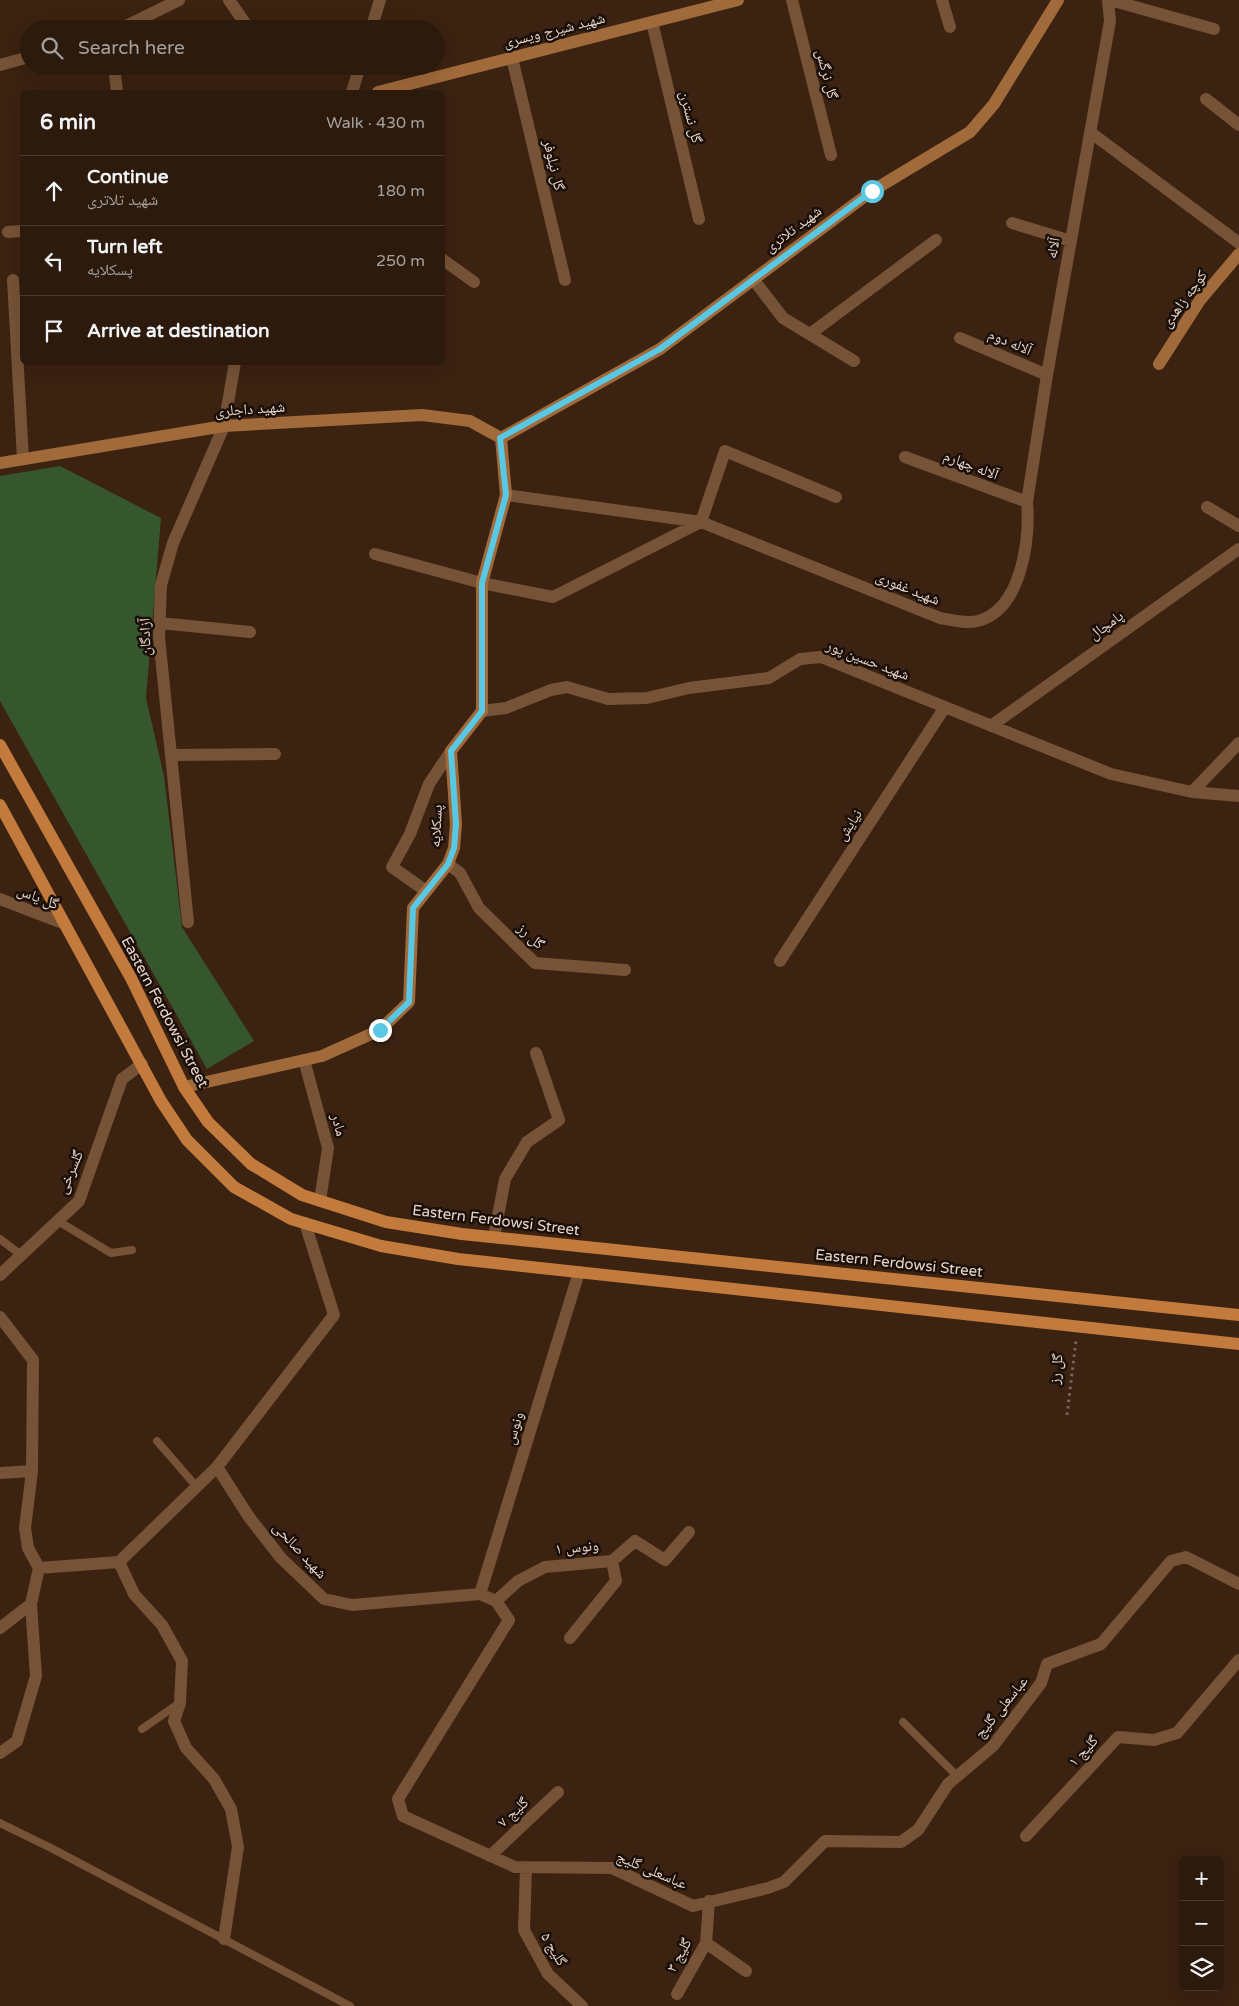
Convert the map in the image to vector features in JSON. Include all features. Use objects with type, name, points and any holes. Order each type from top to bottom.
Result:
[{"type":"main road","name":"Eastern Ferdowsi Street","points":[[0,745],[131,978],[184,1086],[208,1122],[251,1164],[302,1195],[386,1222],[494,1237],[1239,1315]]},
{"type":"main road","points":[[0,805],[161,1101],[187,1140],[234,1187],[291,1219],[381,1246],[458,1259],[1239,1344]]},
{"type":"street","points":[[138,20],[179,0]]},
{"type":"street","points":[[229,0],[243,20]]},
{"type":"street","points":[[374,20],[380,0]]},
{"type":"street","name":"شهید شیرج ویسری","points":[[386,90],[738,0]]},
{"type":"street","name":"گل نرگس","points":[[792,0],[831,155]]},
{"type":"street","points":[[942,0],[950,27]]},
{"type":"street","name":"شهید تلاتری","points":[[500,438],[660,349],[872,191],[970,132],[994,104],[1058,0]]},
{"type":"street","points":[[1109,0],[1214,30]]},
{"type":"street","name":"آلاله","points":[[1027,502],[1047,375],[1110,21],[1109,0]]},
{"type":"street","name":"گل نسترن","points":[[652,22],[699,219]]},
{"type":"street","name":"گل نیلوفر","points":[[512,58],[565,280]]},
{"type":"street","points":[[0,65],[20,59]]},
{"type":"street","points":[[115,75],[117,90]]},
{"type":"street","points":[[353,90],[357,75]]},
{"type":"street","points":[[1206,99],[1239,125]]},
{"type":"street","points":[[1090,132],[1239,243]]},
{"type":"street","points":[[1012,223],[1071,241]]},
{"type":"street","points":[[8,232],[20,231]]},
{"type":"street","points":[[810,334],[936,240]]},
{"type":"street","name":"کوچه زاهدی","points":[[1159,364],[1200,300],[1239,254]]},
{"type":"street","points":[[445,262],[474,282]]},
{"type":"street","points":[[753,279],[782,318],[854,361]]},
{"type":"street","points":[[13,280],[23,459]]},
{"type":"street","name":"آلاله دوم","points":[[960,338],[1047,375]]},
{"type":"street","name":"آزادگان","points":[[188,922],[159,637],[161,585],[173,543],[224,426],[234,365]]},
{"type":"street","name":"شهید داجلری","points":[[0,463],[224,426],[422,415],[470,421],[500,438]]},
{"type":"street","points":[[426,891],[392,867],[410,834],[429,784],[451,751],[482,711],[482,583],[506,495],[500,438]]},
{"type":"street","points":[[375,554],[482,583],[554,597],[701,522],[725,451],[836,497]]},
{"type":"street","name":"آلاله چهارم","points":[[905,457],[1027,502]]},
{"type":"street","name":"شهید غفوری","points":[[506,495],[701,522],[940,618],[978,621],[1002,606],[1018,580],[1026,545],[1027,502]]},
{"type":"street","points":[[1207,507],[1239,526]]},
{"type":"street","name":"پامچال","points":[[992,726],[1239,550]]},
{"type":"street","points":[[160,623],[250,632]]},
{"type":"street","name":"شهید حسین پور","points":[[482,711],[506,708],[551,690],[568,687],[608,699],[646,698],[689,688],[769,678],[800,659],[821,657],[1111,774],[1192,792],[1239,796]]},
{"type":"street","name":"نیایش","points":[[780,961],[944,707]]},
{"type":"street","points":[[1192,792],[1239,743]]},
{"type":"street","name":"پسکلایه","points":[[184,1086],[322,1056],[380,1030],[409,1002],[413,908],[448,864],[454,848],[456,824],[451,751]]},
{"type":"street","points":[[171,755],[275,754]]},
{"type":"street","name":"گل رز","points":[[448,864],[460,873],[479,908],[535,963],[625,970]]},
{"type":"street","name":"گل یاس","points":[[0,899],[65,924]]},
{"type":"street","points":[[494,1237],[505,1179],[527,1142],[559,1120],[536,1053]]},
{"type":"street","name":"مادر","points":[[304,1060],[328,1148],[320,1201]]},
{"type":"street","name":"گلسرخی","points":[[0,1275],[79,1201],[122,1078],[142,1064]]},
{"type":"street","points":[[39,1568],[119,1562],[217,1467],[334,1315],[305,1223]]},
{"type":"street","name":"ونوس","points":[[480,1594],[579,1272]]},
{"type":"street","points":[[0,1318],[33,1360],[32,1471],[25,1528],[28,1548],[39,1568],[31,1604],[36,1676],[17,1741],[0,1754]]},
{"type":"street","name":"شهید صالحی","points":[[217,1467],[249,1517],[281,1558],[324,1599],[352,1605],[480,1594]]},
{"type":"street","points":[[0,1473],[32,1471]]},
{"type":"street","name":"ونوس ۱","points":[[496,1601],[518,1581],[545,1566],[612,1561],[635,1540],[665,1560],[689,1532]]},
{"type":"street","name":"عباسعلی گلیج","points":[[496,1601],[509,1620],[398,1799],[404,1816],[515,1867],[612,1868],[693,1906],[768,1888],[784,1882],[825,1841],[901,1842],[918,1830],[948,1784],[994,1746],[1041,1683],[1047,1664],[1100,1644],[1171,1561],[1186,1556],[1239,1584]]},
{"type":"street","name":"ونوس ۱","points":[[570,1638],[616,1581],[612,1561]]},
{"type":"street","points":[[119,1562],[134,1594],[162,1625],[182,1661],[180,1703],[174,1721],[186,1748],[214,1779],[231,1809],[238,1847],[224,1939]]},
{"type":"street","points":[[480,1594],[496,1601]]},
{"type":"street","points":[[0,1628],[31,1604]]},
{"type":"street","name":"گلیج ۱","points":[[1026,1836],[1118,1737],[1154,1740],[1177,1733],[1239,1660]]},
{"type":"street","name":"گلیج ۷","points":[[490,1856],[558,1792]]},
{"type":"street","name":"گلیج ۵","points":[[526,1867],[524,1930],[548,1974],[582,2006]]},
{"type":"street","name":"گلیج ۳","points":[[676,1994],[706,1943],[709,1901]]},
{"type":"street","points":[[706,1943],[746,1971]]},
{"type":"lane","points":[[58,1220],[111,1253],[132,1250]]},
{"type":"lane","points":[[0,1239],[21,1255]]},
{"type":"lane","points":[[157,1441],[196,1486]]},
{"type":"lane","points":[[142,1729],[180,1703]]},
{"type":"lane","points":[[903,1722],[957,1776]]},
{"type":"lane","points":[[0,1823],[350,2006]]},
{"type":"path","name":"گل رز","points":[[1067,1415],[1078,1326]]},
{"type":"green space","points":[[60,466],[161,518],[146,698],[164,776],[182,927],[254,1041],[207,1069],[0,701],[0,476]]},
{"type":"route","points":[[380,1030],[409,1002],[413,908],[448,864],[454,848],[456,824],[451,751],[482,711],[482,583],[506,495],[500,438],[660,349],[872,191]]}]
